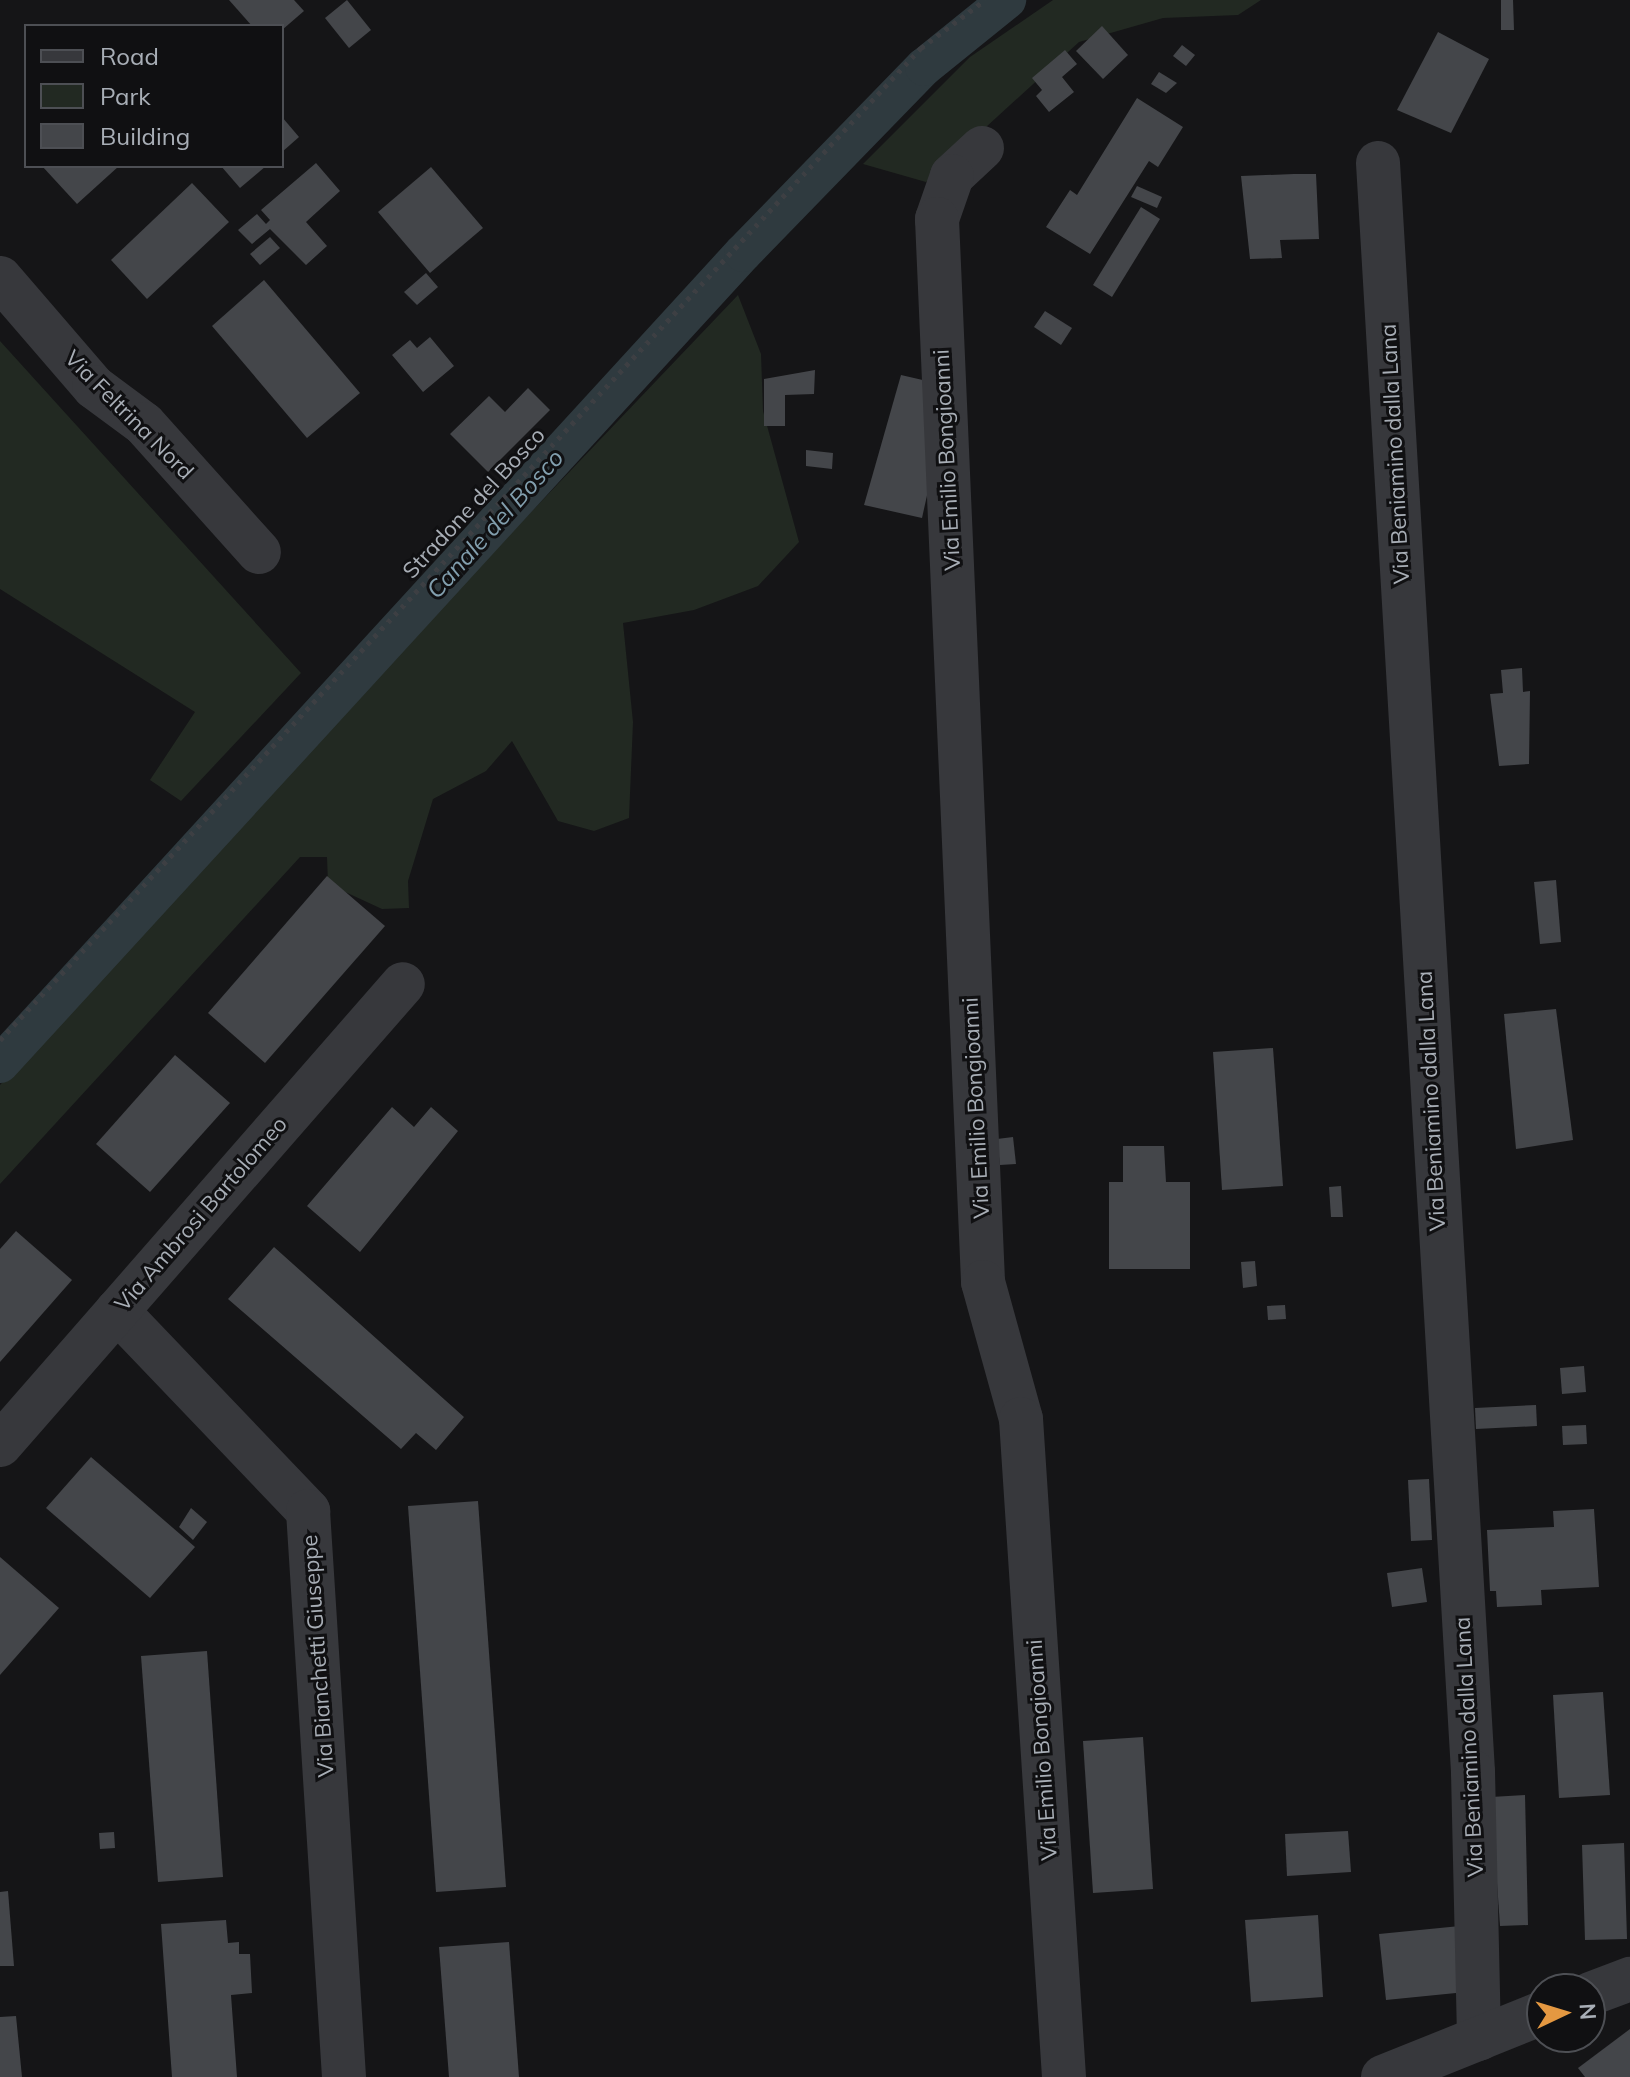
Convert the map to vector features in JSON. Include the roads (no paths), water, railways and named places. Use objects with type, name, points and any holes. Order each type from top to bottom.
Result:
[{"type":"street","name":"Via Emilio Bongioanni","points":[[982,148],[952,176],[937,219],[983,1282],[1021,1419],[1064,2077]]},
{"type":"street","name":"Via Beniamino dalla Lana","points":[[1378,163],[1473,1772],[1479,2039]]},
{"type":"street","name":"Via Feltrina Nord","points":[[0,278],[94,387],[144,424],[259,552]]},
{"type":"street","name":"Via Ambrosi Bartolomeo","points":[[0,1445],[403,984]]},
{"type":"street","name":"Via Bianchetti Giuseppe","points":[[117,1311],[308,1511],[344,2077]]},
{"type":"street","points":[[1606,1988],[1630,1979]]},
{"type":"street","points":[[1383,2077],[1526,2020]]},
{"type":"waterway","name":"Canale del Bosco","points":[[0,1064],[743,253],[924,67],[1007,0]]}]
